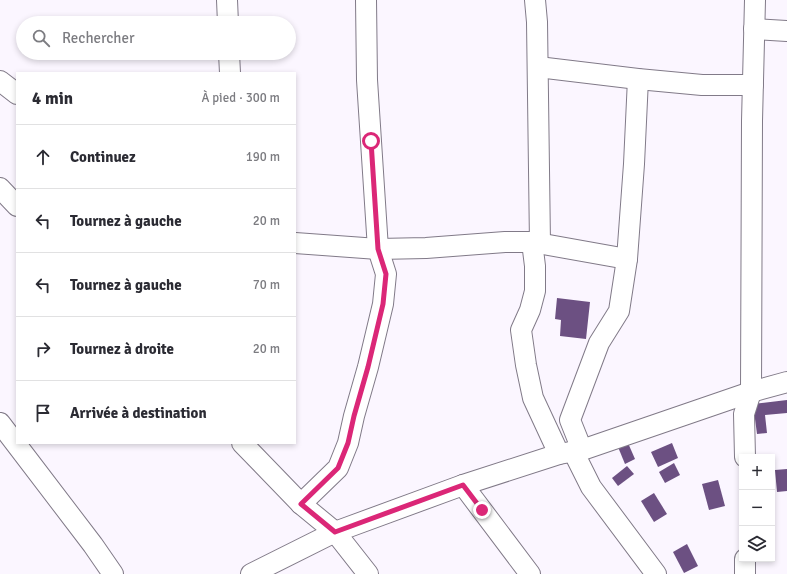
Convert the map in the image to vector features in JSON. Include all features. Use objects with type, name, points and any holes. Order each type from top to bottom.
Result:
[{"type":"street","points":[[227,0],[228,16]]},
{"type":"street","points":[[301,504],[338,468],[348,443],[383,304],[386,274],[378,249],[367,80],[366,0]]},
{"type":"street","points":[[535,0],[538,67],[536,243],[534,291],[530,310],[521,330],[526,365],[533,398],[572,452],[591,487],[656,574]]},
{"type":"street","points":[[744,454],[744,414],[752,392],[753,85],[755,0]]},
{"type":"street","points":[[754,29],[787,31]]},
{"type":"street","points":[[229,60],[230,72]]},
{"type":"street","points":[[538,67],[702,85],[753,85]]},
{"type":"street","points":[[572,452],[570,420],[599,343],[619,311],[627,259],[638,79]]},
{"type":"street","points":[[0,81],[16,93]]},
{"type":"street","points":[[0,188],[16,205]]},
{"type":"street","points":[[296,243],[378,249],[426,248],[505,242],[536,243],[627,259]]},
{"type":"street","points":[[251,574],[335,532],[463,485],[572,452],[752,392],[787,382]]},
{"type":"street","points":[[0,423],[16,444]]},
{"type":"street","points":[[16,444],[94,546],[113,574]]},
{"type":"street","points":[[243,444],[301,504],[335,532],[368,574]]},
{"type":"street","points":[[463,485],[530,574]]},
{"type":"street","points":[[745,562],[745,574]]},
{"type":"building","points":[[557,298],[590,302],[586,339],[560,336],[561,320],[555,319]]},
{"type":"building","points":[[787,400],[787,413],[765,415],[767,433],[757,434],[753,404]]},
{"type":"building","points":[[628,443],[635,459],[625,464],[618,447]]},
{"type":"building","points":[[672,443],[678,458],[658,467],[651,452]]},
{"type":"building","points":[[674,463],[680,475],[665,483],[659,472]]},
{"type":"building","points":[[627,466],[634,474],[618,486],[612,478]]},
{"type":"building","points":[[787,469],[787,491],[777,492],[775,470]]},
{"type":"building","points":[[718,480],[725,506],[709,510],[702,484]]},
{"type":"building","points":[[654,493],[667,514],[654,522],[641,501]]},
{"type":"building","points":[[687,544],[698,566],[684,573],[673,552]]},
{"type":"route","points":[[371,141],[378,249],[386,274],[383,304],[348,443],[338,468],[301,504],[335,532],[463,485],[482,510]]}]
